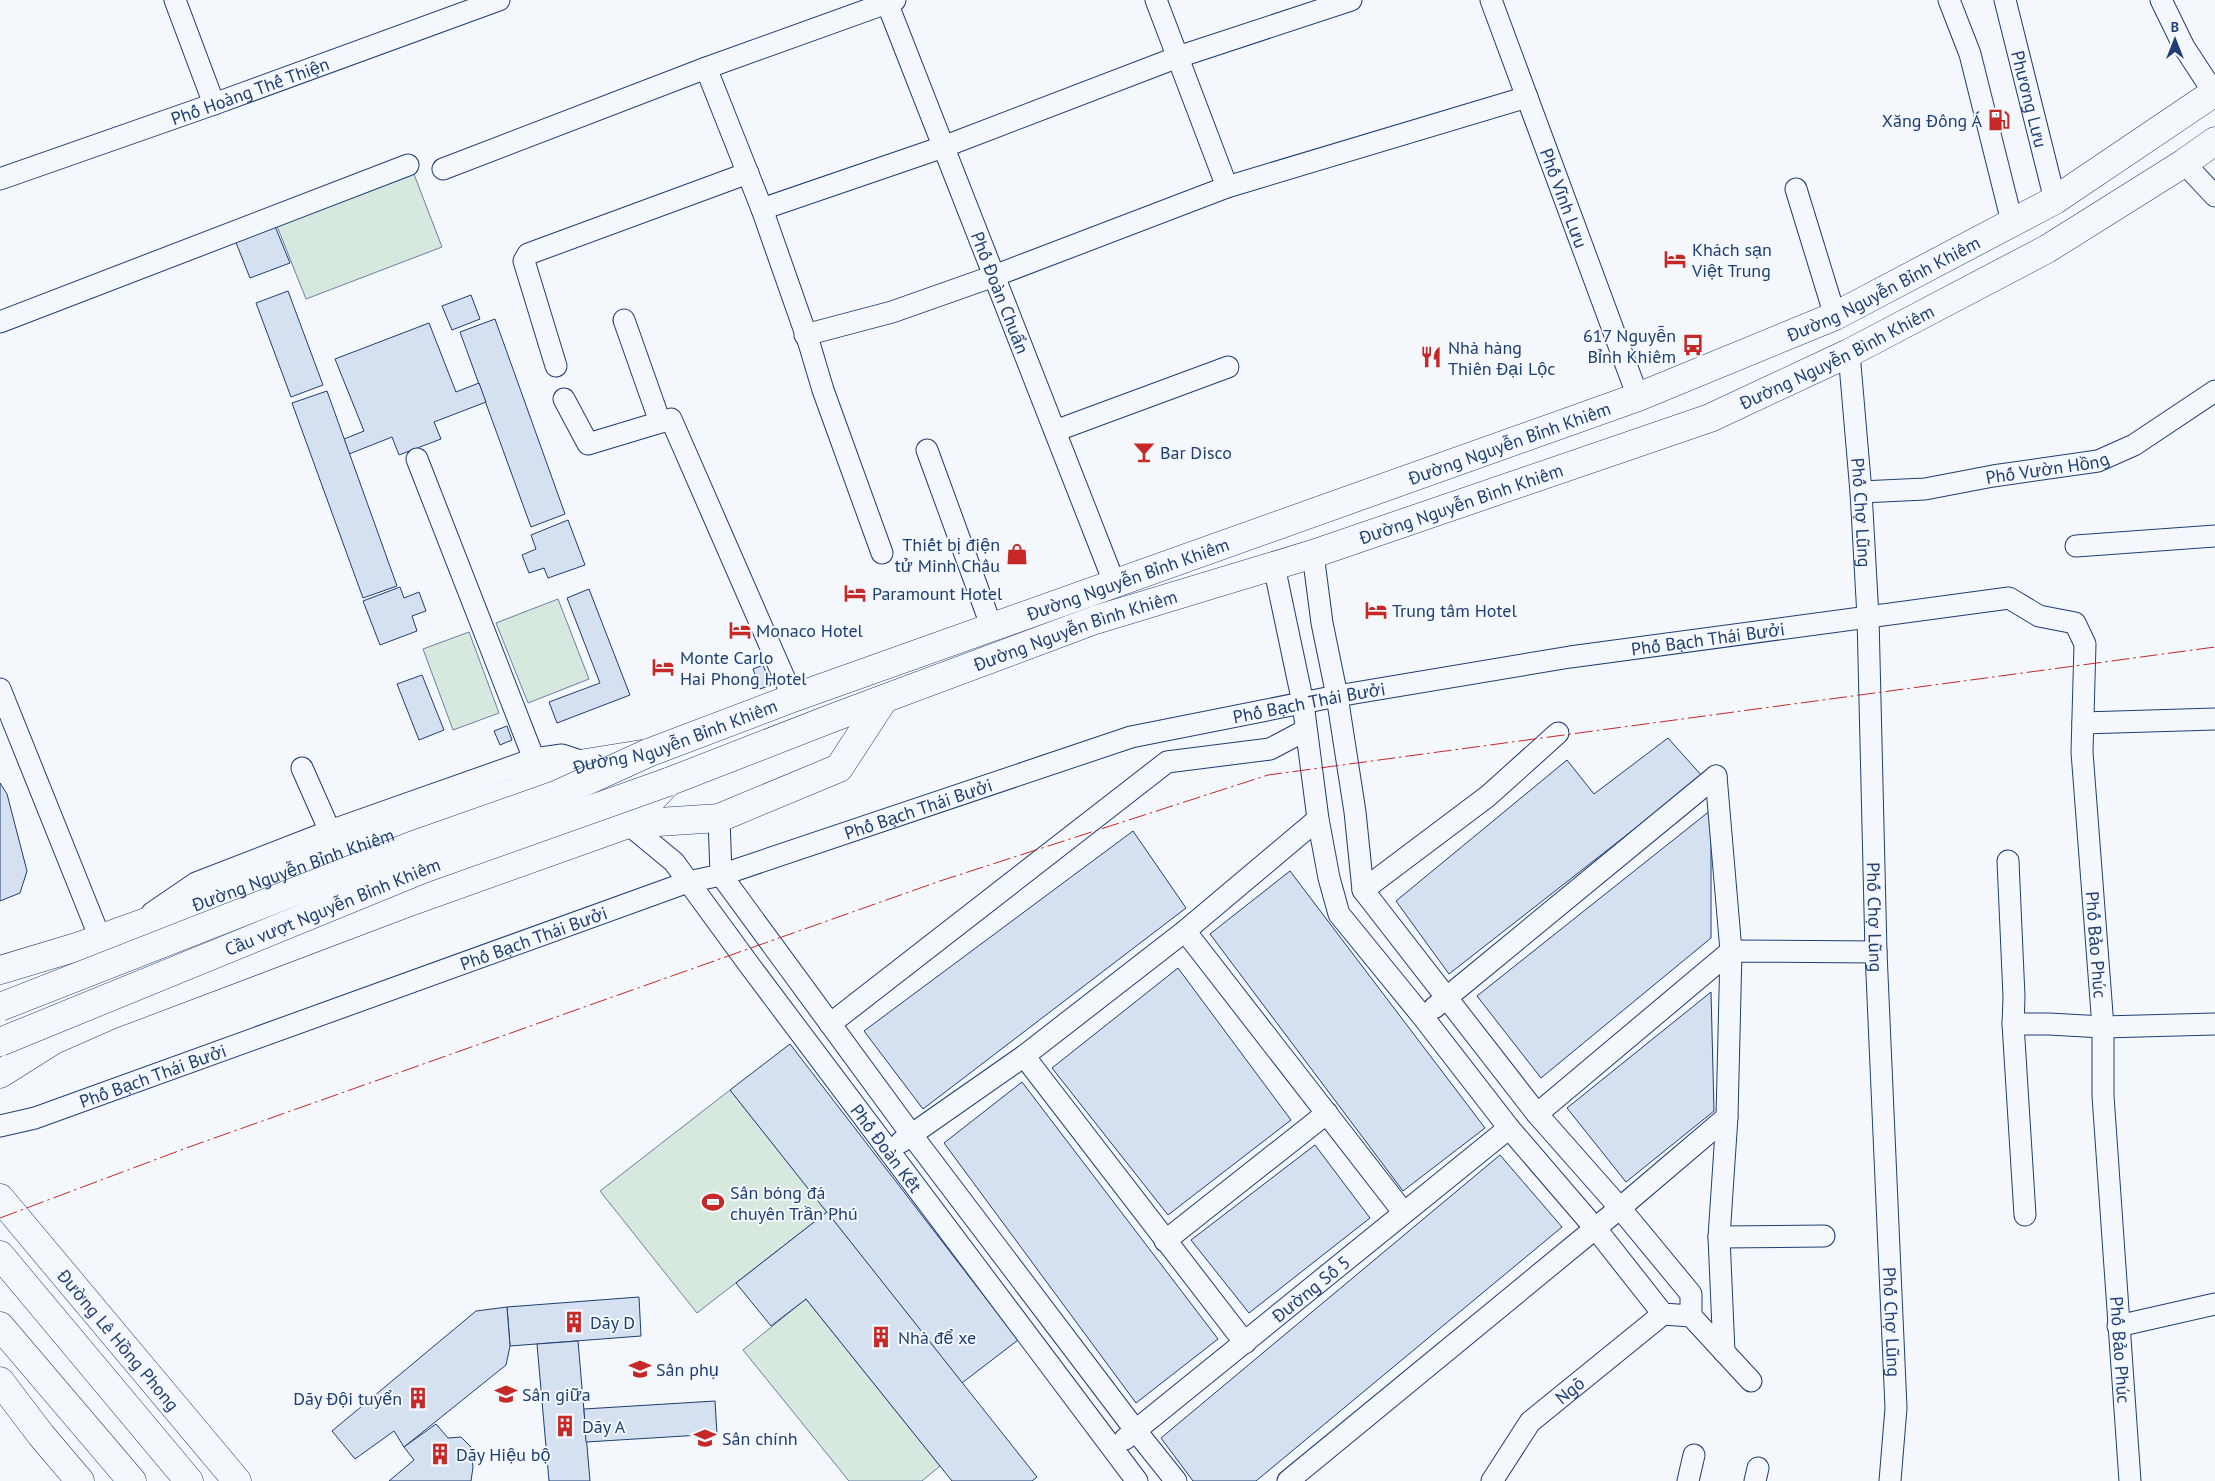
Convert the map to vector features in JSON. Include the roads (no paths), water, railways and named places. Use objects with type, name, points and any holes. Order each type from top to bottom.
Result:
[{"type":"main road","name":"Đường Nguyễn Bỉnh Khiêm","points":[[0,970],[90,942],[142,922],[335,841],[516,790],[586,763],[648,753],[793,698],[1638,397],[1835,316],[2055,200],[2214,93]]},
{"type":"main road","name":"Đường Nguyễn Bình Khiêm","points":[[668,782],[1095,620],[1313,554],[1710,418],[1848,353],[2047,249],[2184,163],[2215,141]]},
{"type":"main road","points":[[0,1074],[54,1040],[111,1014],[407,903],[628,824],[719,818],[840,768],[884,699]]},
{"type":"main road","name":"Cầu vượt Nguyễn Bỉnh Khiêm","points":[[0,1007],[411,846],[556,795],[648,753]]},
{"type":"main road","points":[[628,824],[668,782]]},
{"type":"main road","name":"Cầu vượt Nguyễn Bỉnh Khiêm","points":[[0,1042],[423,869],[668,782]]},
{"type":"main road","points":[[90,942],[62,970],[59,983],[63,1002],[80,1016],[111,1014]]},
{"type":"main road","name":"Đường Lê Hồng Phong","points":[[0,1198],[36,1244],[237,1481]]},
{"type":"main road","name":"Đường Lê Hồng Phong","points":[[0,1255],[183,1474]]},
{"type":"main road","points":[[0,1326],[132,1481]]},
{"type":"main road","points":[[0,1381],[41,1435],[80,1481]]},
{"type":"main road","points":[[183,1474],[209,1448]]},
{"type":"street","points":[[175,0],[214,104]]},
{"type":"street","name":"Phố Hoàng Thế Thiện","points":[[0,179],[214,104],[499,0]]},
{"type":"street","points":[[1156,0],[1227,187]]},
{"type":"street","points":[[762,209],[943,147],[1178,57],[1351,0]]},
{"type":"street","name":"Phố Vĩnh Lưu","points":[[1491,0],[1638,397]]},
{"type":"street","points":[[1949,0],[1970,54],[2012,222]]},
{"type":"street","name":"Phương Lưu","points":[[2005,0],[2055,200]]},
{"type":"street","points":[[2161,0],[2184,47],[2214,93]]},
{"type":"street","points":[[443,169],[706,68],[889,1]]},
{"type":"street","name":"Phố Đoàn Chuẩn","points":[[889,1],[943,147],[1116,584]]},
{"type":"street","points":[[706,68],[762,209],[882,553]]},
{"type":"street","points":[[805,335],[892,312],[994,276],[1227,187],[1527,97]]},
{"type":"street","points":[[2184,163],[2215,196]]},
{"type":"street","points":[[0,322],[408,165]]},
{"type":"street","points":[[556,366],[524,261],[528,254],[748,173]]},
{"type":"street","points":[[1796,189],[1835,316]]},
{"type":"street","points":[[624,320],[660,422]]},
{"type":"street","name":"Phố Chợ Lũng","points":[[1848,353],[1868,617],[1876,952],[1896,1408],[1891,1481]]},
{"type":"street","points":[[1055,432],[1228,366]]},
{"type":"street","name":"Phố Vườn Hồng","points":[[1860,492],[1925,489],[1993,476],[2098,461],[2134,445],[2215,391]]},
{"type":"street","points":[[564,399],[588,444],[671,419],[793,698]]},
{"type":"street","points":[[927,450],[992,628]]},
{"type":"street","points":[[416,459],[534,759]]},
{"type":"street","points":[[2076,546],[2215,536]]},
{"type":"street","points":[[1313,554],[1322,624],[1337,696],[1363,890],[1536,1114],[1620,1208],[1691,1294],[1692,1316],[1751,1381]]},
{"type":"street","points":[[1274,566],[1303,703],[1318,819],[1329,878],[1339,914],[1423,1017],[1508,1128],[1595,1228],[1663,1314],[1692,1316]]},
{"type":"street","name":"Phố Bảo Phúc","points":[[1868,617],[2009,598],[2039,616],[2075,624],[2085,644],[2082,752],[2103,1027],[2103,1096],[2130,1481]]},
{"type":"street","name":"Phố Bạch Thái Bưởi","points":[[0,1126],[35,1118],[688,882],[721,875],[1131,737],[1337,696],[1570,657],[1868,617]]},
{"type":"street","points":[[0,689],[90,942]]},
{"type":"street","points":[[2082,723],[2215,719]]},
{"type":"street","points":[[830,1024],[1167,762],[1270,749],[1306,730]]},
{"type":"street","points":[[1363,890],[1488,796],[1558,733]]},
{"type":"street","points":[[302,768],[335,841],[534,759],[562,755],[586,763]]},
{"type":"street","points":[[1423,1017],[1716,776],[1731,950],[1727,1117],[1719,1237],[1724,1352]]},
{"type":"street","points":[[719,818],[721,875]]},
{"type":"street","points":[[888,1151],[1024,1056],[1185,931],[1318,819]]},
{"type":"street","name":"Phố Đoàn Kết","points":[[628,824],[674,862],[888,1151],[1137,1481]]},
{"type":"street","points":[[2008,861],[2014,997],[2013,1024],[2025,1215]]},
{"type":"street","name":"Phố Đoàn Kết","points":[[721,875],[911,1134],[1176,1481]]},
{"type":"street","points":[[1185,931],[1404,1213]]},
{"type":"street","points":[[1536,1114],[1731,950],[1876,952]]},
{"type":"street","points":[[2013,1024],[2103,1027],[2215,1024]]},
{"type":"street","points":[[1024,1056],[1245,1343]]},
{"type":"street","points":[[1165,1241],[1326,1113]]},
{"type":"street","points":[[1288,1481],[1620,1208],[1727,1117]]},
{"type":"street","name":"Đường Số 5","points":[[1113,1449],[1508,1128]]},
{"type":"street","points":[[1719,1237],[1824,1236]]},
{"type":"street","points":[[2118,1326],[2215,1304]]},
{"type":"street","name":"Ngõ","points":[[1492,1481],[1530,1422],[1663,1314]]},
{"type":"street","points":[[1688,1481],[1694,1455]]},
{"type":"place","name":"Xăng Đông Á","points":[[1999,120]]},
{"type":"place","name":"Khách sạn Việt Trung","points":[[1675,259]]},
{"type":"place","name":"617 Nguyễn Bỉnh Khiêm","points":[[1693,345]]},
{"type":"place","name":"Nhà hàng Thiên Đại Lộc","points":[[1431,357]]},
{"type":"place","name":"Bar Disco","points":[[1144,452]]},
{"type":"place","name":"Thiết bị điện tử Minh Châu","points":[[1017,554]]},
{"type":"place","name":"Paramount Hotel","points":[[855,593]]},
{"type":"place","name":"Trung tâm Hotel","points":[[1376,610]]},
{"type":"place","name":"Monaco Hotel","points":[[740,630]]},
{"type":"place","name":"Monte Carlo Hai Phong Hotel","points":[[663,667]]},
{"type":"place","name":"Sân bóng đá chuyên Trần Phú","points":[[713,1202]]},
{"type":"place","name":"Dãy D","points":[[574,1322]]},
{"type":"place","name":"Nhà để xe","points":[[881,1337]]},
{"type":"place","name":"Sân phụ","points":[[640,1369]]},
{"type":"place","name":"Sân giữa","points":[[506,1394]]},
{"type":"place","name":"Dãy Đội tuyển","points":[[418,1398]]},
{"type":"place","name":"Dãy A","points":[[565,1426]]},
{"type":"place","name":"Sân chính","points":[[705,1438]]},
{"type":"place","name":"Dãy Hiệu bộ","points":[[440,1454]]}]
